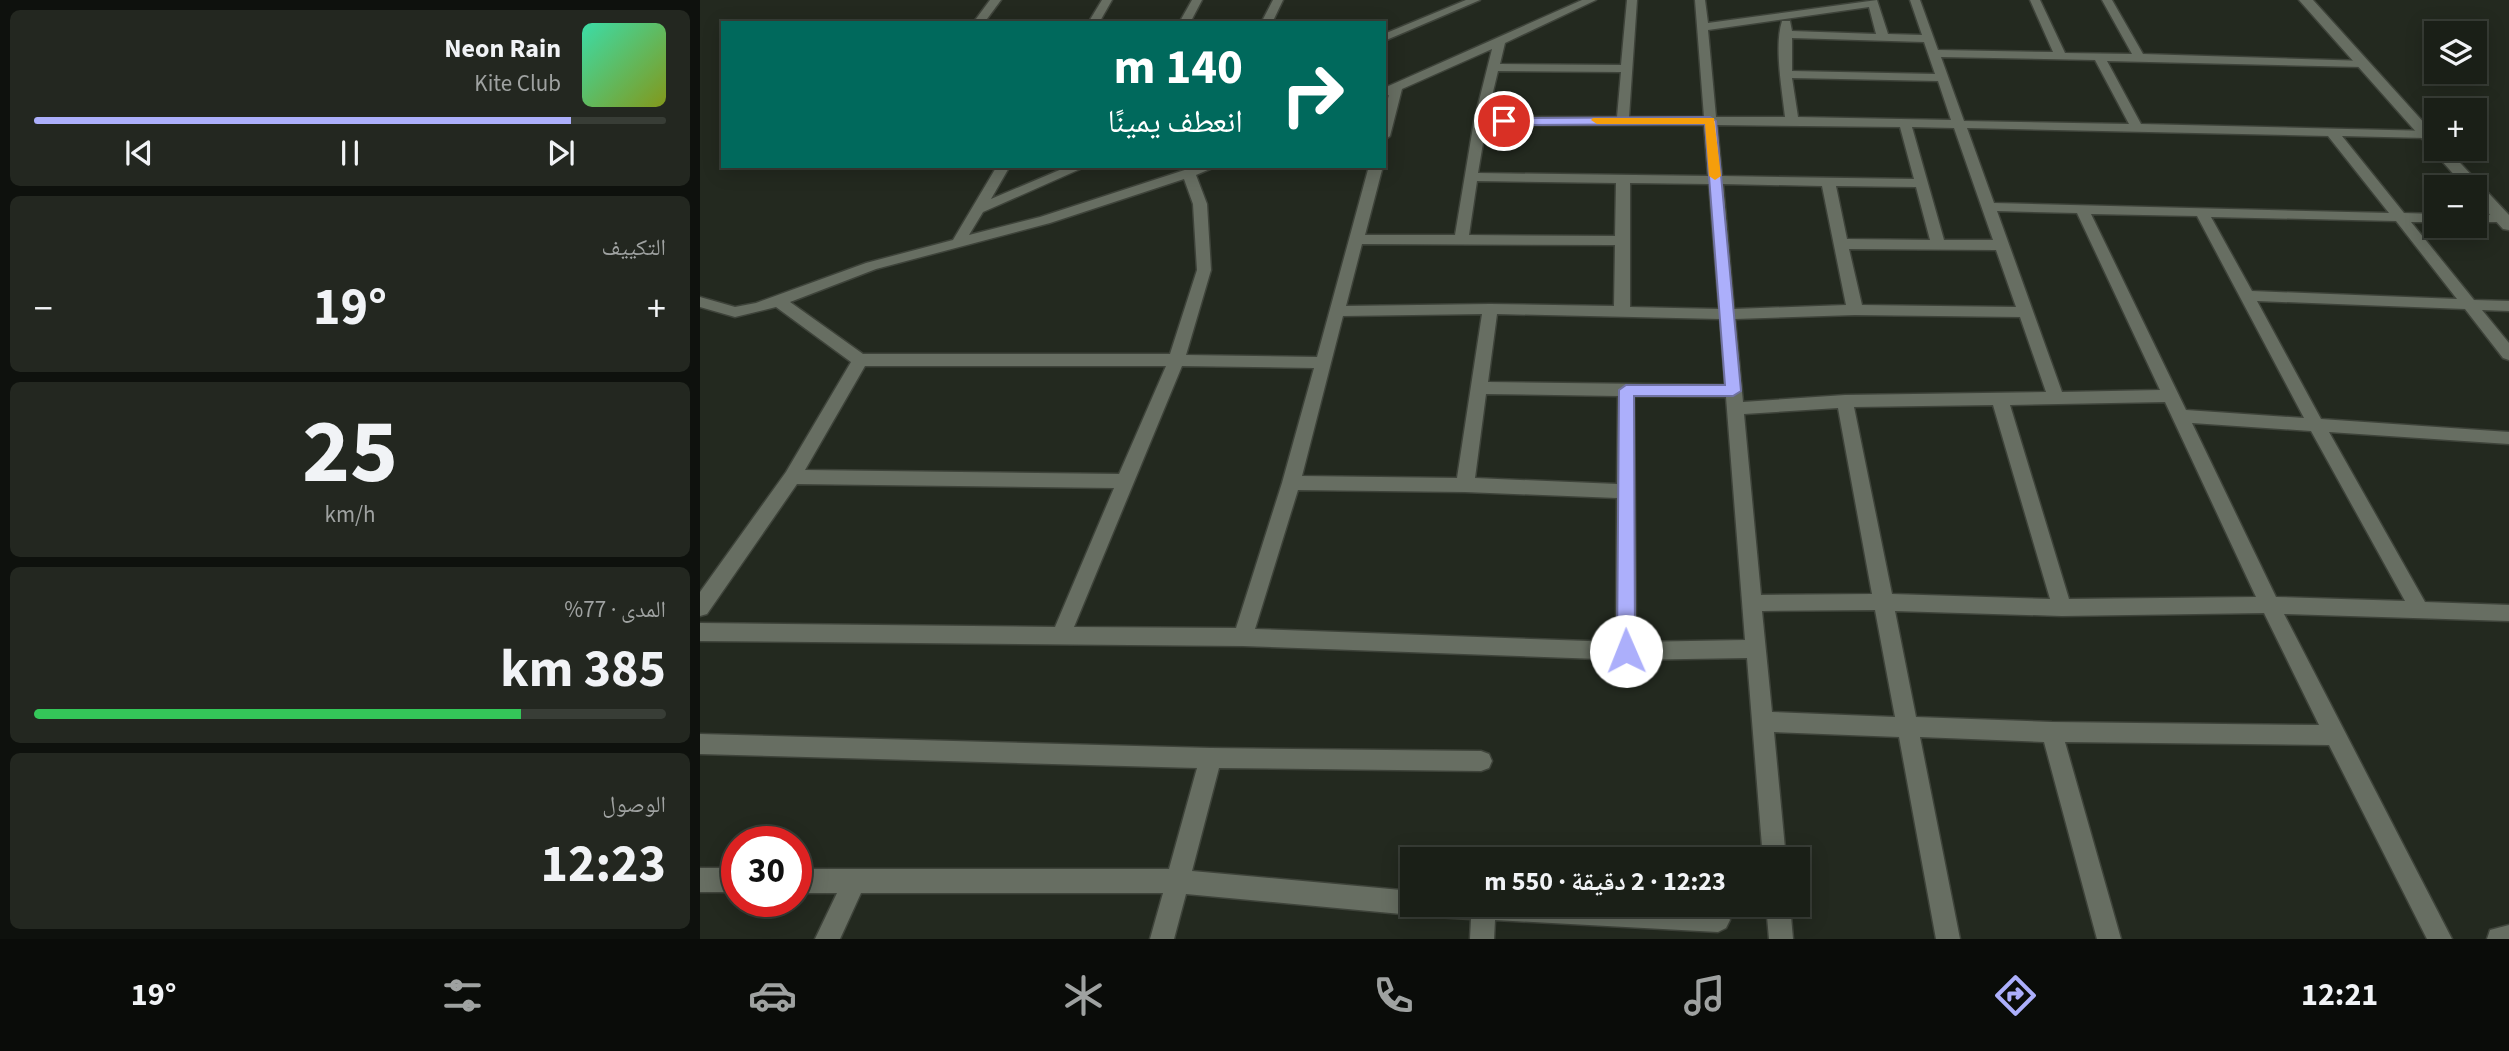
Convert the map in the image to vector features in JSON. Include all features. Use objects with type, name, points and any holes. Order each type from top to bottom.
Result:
[{"type":"street","points":[[980,21],[996,0]]},
{"type":"street","points":[[1094,21],[1107,0]]},
{"type":"street","points":[[1185,21],[1197,0]]},
{"type":"street","points":[[1267,21],[1278,0]]},
{"type":"street","points":[[1386,36],[1475,0]]},
{"type":"street","points":[[1386,92],[1591,0]]},
{"type":"street","points":[[1623,120],[1632,0]]},
{"type":"street","points":[[1700,0],[1773,847]]},
{"type":"street","points":[[1915,0],[1962,125],[2056,398]]},
{"type":"street","points":[[2035,0],[2061,57]]},
{"type":"street","points":[[2107,0],[2139,57]]},
{"type":"street","points":[[2306,0],[2424,132]]},
{"type":"street","points":[[1702,27],[1873,1],[1883,37]]},
{"type":"street","points":[[1786,16],[1786,74],[1792,121]]},
{"type":"street","points":[[1386,30],[1399,31]]},
{"type":"street","points":[[1785,34],[1930,39]]},
{"type":"street","points":[[1461,239],[1480,121],[1500,40]]},
{"type":"street","points":[[1935,53],[2362,63]]},
{"type":"street","points":[[2099,56],[2137,128]]},
{"type":"street","points":[[1493,67],[1627,69]]},
{"type":"street","points":[[1786,74],[1943,78]]},
{"type":"street","points":[[1386,128],[1397,87]]},
{"type":"street","points":[[1480,121],[1792,121],[2424,134]]},
{"type":"street","points":[[1905,123],[1938,244]]},
{"type":"street","points":[[2332,132],[2509,354]]},
{"type":"street","points":[[2451,161],[2506,222]]},
{"type":"street","points":[[959,241],[1003,168]]},
{"type":"street","points":[[979,209],[1076,168]]},
{"type":"street","points":[[700,302],[735,312],[778,301],[871,266],[1045,220],[1206,168]]},
{"type":"street","points":[[1243,636],[1291,482],[1376,168]]},
{"type":"street","points":[[1060,637],[1176,360],[1204,270],[1200,204],[1189,174]]},
{"type":"street","points":[[1472,177],[1715,178],[1920,183]]},
{"type":"street","points":[[1622,312],[1623,178]]},
{"type":"street","points":[[1828,181],[1855,310]]},
{"type":"street","points":[[1990,207],[2424,218]]},
{"type":"street","points":[[2082,209],[2270,605],[2424,911],[2441,939]]},
{"type":"street","points":[[2202,213],[2317,427],[2421,612]]},
{"type":"street","points":[[2487,220],[2506,222]]},
{"type":"street","points":[[1358,239],[1622,241]]},
{"type":"street","points":[[1841,244],[2002,245]]},
{"type":"street","points":[[2246,296],[2509,306]]},
{"type":"street","points":[[778,301],[860,360],[1324,363]]},
{"type":"street","points":[[1338,311],[1490,310],[1727,314],[1855,310],[2025,312]]},
{"type":"street","points":[[1465,485],[1490,310]]},
{"type":"street","points":[[700,608],[792,477],[860,360]]},
{"type":"street","points":[[1478,388],[1733,391]]},
{"type":"street","points":[[1626,390],[1626,651]]},
{"type":"street","points":[[1735,409],[1844,401],[2170,396]]},
{"type":"street","points":[[2000,398],[2062,608]]},
{"type":"street","points":[[1844,401],[1948,939]]},
{"type":"street","points":[[2180,416],[2509,438]]},
{"type":"street","points":[[792,477],[1126,481]]},
{"type":"street","points":[[1291,482],[1624,491]]},
{"type":"street","points":[[1752,603],[1883,602],[2062,608],[2270,605],[2509,613]]},
{"type":"street","points":[[700,632],[1060,637],[1243,636],[1626,651],[1756,649]]},
{"type":"street","points":[[1762,722],[2052,732],[2335,735]]},
{"type":"street","points":[[2052,732],[2109,939]]},
{"type":"street","points":[[700,744],[1211,758],[1481,761]]},
{"type":"street","points":[[1162,939],[1211,758]]},
{"type":"street","points":[[700,880],[721,880]]},
{"type":"street","points":[[812,881],[1177,881],[1400,902]]},
{"type":"street","points":[[827,939],[854,882]]},
{"type":"street","points":[[1482,939],[1483,917]]},
{"type":"street","points":[[1654,917],[1718,920]]},
{"type":"street","points":[[1779,917],[1781,939]]},
{"type":"street","points":[[2499,939],[2509,937]]},
{"type":"slow traffic","points":[[1597,120],[1710,121],[1715,176]]},
{"type":"route","points":[[1504,121],[1710,121],[1733,391],[1626,390],[1626,651]]}]
